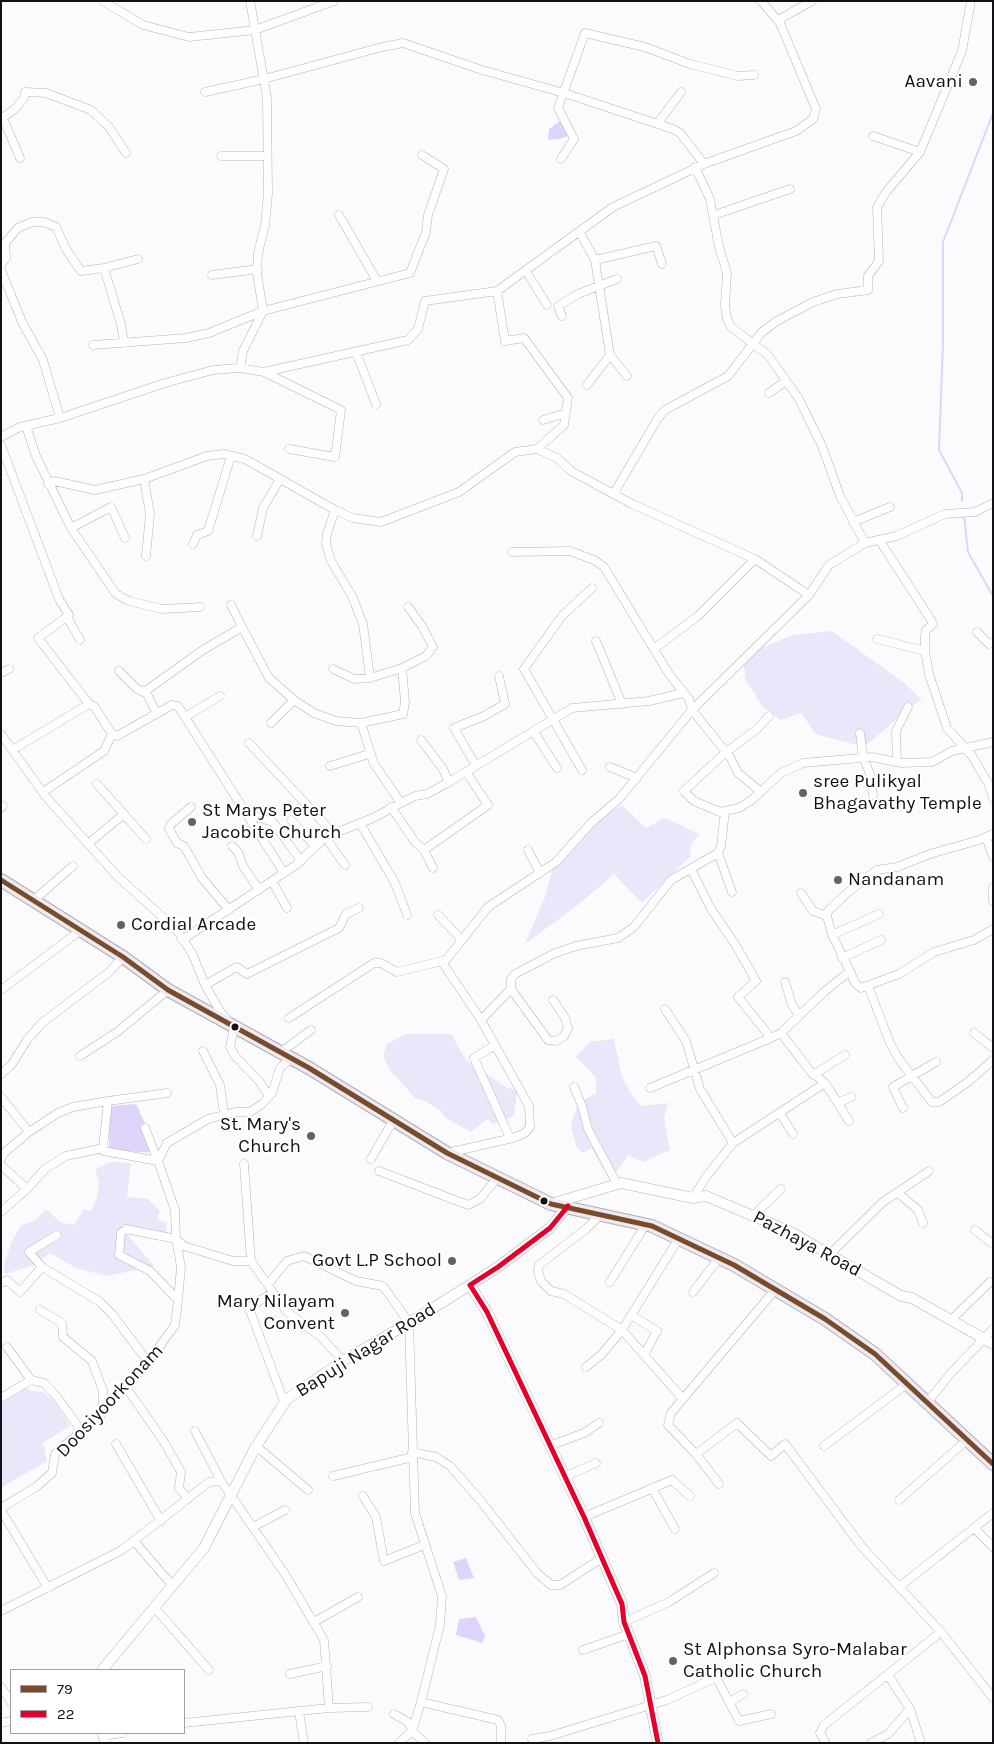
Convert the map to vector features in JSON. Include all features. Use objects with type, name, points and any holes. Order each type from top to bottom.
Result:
[{"type":"main road","points":[[1,880],[122,957],[168,990],[286,1055],[447,1153],[551,1204],[568,1206],[646,1224],[679,1238],[719,1258],[825,1319],[875,1354],[908,1382],[926,1404],[993,1464]]},
{"type":"street","points":[[103,1],[132,20],[173,34],[206,36],[255,30],[334,1]]},
{"type":"street","points":[[240,368],[243,351],[263,311],[258,253],[266,217],[266,98],[250,1]]},
{"type":"street","points":[[264,372],[408,340],[418,329],[425,300],[497,291],[613,208],[696,167],[796,131],[812,119],[816,109],[778,20],[761,1]]},
{"type":"street","points":[[778,20],[812,1]]},
{"type":"street","points":[[614,493],[658,418],[666,410],[728,376],[762,332],[777,320],[813,302],[837,294],[868,290],[868,276],[879,261],[877,207],[886,192],[920,152],[962,51],[971,1]]},
{"type":"street","points":[[561,159],[574,140],[558,108],[583,36],[587,32],[645,47],[690,64],[748,77]]},
{"type":"street","points":[[205,92],[264,79],[382,46],[403,43],[482,70],[564,93],[658,123],[680,133],[704,164]]},
{"type":"street","points":[[20,158],[2,118],[15,109],[24,98],[25,92],[46,93],[91,110],[109,127],[126,153]]},
{"type":"street","points":[[658,123],[681,92]]},
{"type":"street","points":[[873,136],[920,152]]},
{"type":"street","points":[[93,345],[186,338],[209,333],[263,311],[410,273],[426,232],[428,215],[444,169],[422,155]]},
{"type":"street","points":[[221,156],[267,156]]},
{"type":"street","points":[[696,167],[704,183],[714,215],[719,247],[727,272],[725,305],[731,327],[768,354],[799,399],[853,522],[866,543]]},
{"type":"street","points":[[714,215],[790,189]]},
{"type":"street","points":[[339,215],[377,281]]},
{"type":"street","points":[[1,265],[6,258],[5,243],[18,228],[32,222],[44,222],[56,227],[66,249],[81,270],[104,268],[138,259]]},
{"type":"street","points":[[580,233],[595,260],[597,286],[610,355],[627,376]]},
{"type":"street","points":[[595,260],[656,246],[662,264]]},
{"type":"street","points":[[104,268],[121,324],[124,344]]},
{"type":"street","points":[[1,270],[22,322],[42,360],[60,418]]},
{"type":"street","points":[[212,275],[258,270]]},
{"type":"street","points":[[526,271],[547,305]]},
{"type":"street","points":[[562,316],[558,306],[597,286],[617,279]]},
{"type":"street","points":[[48,484],[54,481],[95,490],[144,479],[207,456],[231,456],[245,459],[353,518],[382,522],[459,492],[508,455],[537,448],[564,425],[568,398],[524,338],[505,341],[497,291]]},
{"type":"street","points":[[356,352],[376,404]]},
{"type":"street","points":[[587,385],[610,355]]},
{"type":"street","points":[[1,437],[26,426],[60,418],[165,383],[213,370],[240,368],[264,372],[341,410],[335,457],[289,449]]},
{"type":"street","points":[[769,393],[786,381]]},
{"type":"street","points":[[543,420],[566,413]]},
{"type":"street","points":[[26,426],[48,484],[71,528],[116,594],[129,601],[162,609],[200,607]]},
{"type":"street","points":[[1,445],[60,599],[69,616],[67,617],[80,640]]},
{"type":"street","points":[[537,448],[557,458],[571,471],[632,504],[755,559],[809,595]]},
{"type":"street","points":[[193,544],[197,535],[208,531],[231,456]]},
{"type":"street","points":[[144,479],[150,514],[146,556]]},
{"type":"street","points":[[257,536],[263,508],[280,479]]},
{"type":"street","points":[[289,1018],[374,963],[381,963],[397,972],[442,962],[488,906],[556,862],[591,823],[619,799],[692,710],[809,595],[829,566],[866,543],[880,541],[945,514],[975,512],[993,503]]},
{"type":"street","points":[[71,528],[111,507],[125,538]]},
{"type":"street","points":[[853,522],[890,507]]},
{"type":"street","points":[[336,510],[327,534],[326,544],[330,561],[352,596],[363,624],[370,678]]},
{"type":"street","points":[[880,541],[933,624],[926,630],[925,651],[929,674],[947,728],[965,747],[979,767],[993,798]]},
{"type":"street","points":[[512,552],[570,551],[594,560],[604,567],[654,649],[689,699],[692,710],[726,752],[738,773],[760,791]]},
{"type":"street","points":[[654,649],[698,616],[755,559]]},
{"type":"street","points":[[582,770],[524,669],[562,616],[592,588]]},
{"type":"street","points":[[231,605],[269,678],[294,700],[314,713],[336,721],[361,723],[403,714],[405,702],[402,668]]},
{"type":"street","points":[[333,669],[354,679],[370,678],[402,668],[426,656],[433,647],[422,626],[408,607]]},
{"type":"street","points":[[67,617],[38,638],[89,704],[94,706],[112,734],[122,735],[172,705],[178,706],[284,873]]},
{"type":"street","points":[[144,692],[203,650],[242,627]]},
{"type":"street","points":[[977,632],[989,644],[993,643]]},
{"type":"street","points":[[877,639],[925,651]]},
{"type":"street","points":[[596,641],[622,704]]},
{"type":"street","points":[[1,673],[9,669]]},
{"type":"street","points":[[119,670],[136,688],[147,694],[157,714]]},
{"type":"street","points":[[476,766],[454,728],[484,716],[505,704],[499,676]]},
{"type":"street","points":[[182,940],[301,861],[329,835],[360,823],[415,796],[427,794],[572,708],[649,701],[683,693]]},
{"type":"street","points":[[185,717],[220,696]]},
{"type":"street","points":[[271,723],[294,700]]},
{"type":"street","points":[[14,749],[89,704]]},
{"type":"street","points":[[897,762],[896,730],[908,707]]},
{"type":"street","points":[[768,716],[757,729],[726,752],[684,791],[694,801],[709,809],[720,812],[739,808],[753,799],[781,772],[803,763],[863,757],[897,762],[932,762],[952,751],[993,742]]},
{"type":"street","points":[[361,723],[369,754],[384,780],[401,803]]},
{"type":"street","points":[[534,732],[557,768]]},
{"type":"street","points":[[860,733],[863,757],[870,774],[873,796]]},
{"type":"street","points":[[1,734],[14,749],[43,792],[118,877],[176,929],[192,953],[205,985],[220,1011],[234,1028],[230,1047],[235,1056],[259,1081],[269,1096]]},
{"type":"street","points":[[43,792],[104,751],[112,734]]},
{"type":"street","points":[[421,740],[443,769],[449,782]]},
{"type":"street","points":[[249,743],[329,835],[345,866]]},
{"type":"street","points":[[330,766],[369,754]]},
{"type":"street","points":[[610,767],[637,778]]},
{"type":"street","points":[[424,850],[488,805],[466,772]]},
{"type":"street","points":[[97,784],[146,839]]},
{"type":"street","points":[[190,807],[170,824],[169,828],[177,843],[184,846],[207,884],[229,910]]},
{"type":"street","points":[[391,807],[415,842],[424,850],[433,868]]},
{"type":"street","points":[[553,1000],[565,1018],[568,1028],[564,1036],[556,1041],[548,1040],[511,989],[511,979],[522,969],[553,954],[576,946],[618,938],[634,927],[671,880],[718,853],[722,846],[725,811]]},
{"type":"street","points":[[89,844],[124,814]]},
{"type":"street","points":[[248,814],[273,822],[301,861]]},
{"type":"street","points":[[291,820],[315,846]]},
{"type":"street","points":[[360,823],[395,883],[408,916]]},
{"type":"street","points":[[993,857],[990,835],[930,854],[897,867],[877,870],[838,901],[828,911],[827,916],[832,935],[842,958],[861,988],[899,974],[934,952],[974,940],[993,929]]},
{"type":"street","points":[[232,846],[238,852],[243,866],[259,890]]},
{"type":"street","points":[[528,850],[540,873]]},
{"type":"street","points":[[718,853],[732,892]]},
{"type":"street","points":[[34,900],[73,866]]},
{"type":"street","points":[[691,869],[711,909],[735,944],[756,981],[738,997],[771,1038]]},
{"type":"street","points":[[272,881],[287,908]]},
{"type":"street","points":[[993,887],[993,901]]},
{"type":"street","points":[[801,893],[814,911],[827,916]]},
{"type":"street","points":[[205,985],[237,967],[247,974],[300,948],[339,928],[346,914],[358,908]]},
{"type":"street","points":[[832,935],[879,914]]},
{"type":"street","points":[[438,915],[462,940]]},
{"type":"street","points":[[1,990],[81,930]]},
{"type":"street","points":[[842,958],[881,940]]},
{"type":"street","points":[[1,1074],[12,1064],[27,1040],[42,1023],[109,972],[122,957]]},
{"type":"street","points":[[442,962],[481,1020],[530,1106],[530,1127],[525,1133],[447,1153]]},
{"type":"street","points":[[650,1088],[781,1033],[850,971]]},
{"type":"street","points":[[785,982],[792,1005],[799,1015]]},
{"type":"street","points":[[868,986],[888,1040],[911,1076],[936,1104],[968,1082],[993,1060]]},
{"type":"street","points":[[481,1020],[511,989]]},
{"type":"street","points":[[80,1056],[138,1017],[168,990]]},
{"type":"street","points":[[664,1009],[686,1041],[700,1089],[733,1144]]},
{"type":"street","points":[[108,1101],[103,1148],[107,1153],[158,1161],[167,1143],[208,1119],[224,1114],[250,1112],[262,1104],[269,1096],[286,1055],[311,1030]]},
{"type":"street","points":[[974,1032],[993,1048]]},
{"type":"street","points":[[781,1033],[813,1075],[825,1083],[849,1121]]},
{"type":"street","points":[[494,1045],[474,1058],[510,1138]]},
{"type":"street","points":[[203,1051],[220,1085],[224,1114]]},
{"type":"street","points":[[813,1075],[845,1055]]},
{"type":"street","points":[[904,1108],[893,1087],[936,1062]]},
{"type":"street","points":[[693,1198],[706,1177],[733,1144],[825,1083]]},
{"type":"street","points":[[574,1087],[582,1106],[588,1129],[617,1184]]},
{"type":"street","points":[[1,1159],[4,1153],[29,1132],[58,1113],[73,1107],[167,1093]]},
{"type":"street","points":[[1,1096],[29,1132]]},
{"type":"street","points":[[838,1103],[851,1096]]},
{"type":"street","points":[[780,1113],[793,1134]]},
{"type":"street","points":[[371,1159],[394,1119]]},
{"type":"street","name":"Doosiyoorkonam","points":[[1,1509],[36,1488],[52,1473],[55,1454],[101,1415],[103,1406],[126,1387],[148,1362],[175,1325],[181,1267],[176,1239],[175,1210],[145,1128]]},
{"type":"street","points":[[1,1212],[28,1189],[45,1169],[66,1156],[103,1148]]},
{"type":"street","points":[[244,1164],[251,1261],[286,1311],[321,1337],[343,1360]]},
{"type":"street","points":[[1,1165],[28,1189]]},
{"type":"street","points":[[380,1171],[468,1205],[480,1199],[497,1178]]},
{"type":"street","points":[[829,1255],[883,1202],[929,1171]]},
{"type":"street","name":"Pazhaya Road","points":[[551,1204],[617,1184],[636,1185],[693,1198],[706,1196],[791,1232],[901,1296],[912,1298],[989,1341]]},
{"type":"street","points":[[754,1216],[780,1189]]},
{"type":"street","points":[[898,1193],[918,1210],[923,1223]]},
{"type":"street","name":"Bapuji Nagar Road","points":[[103,1669],[204,1548],[256,1446],[287,1400],[343,1360],[410,1323],[498,1267],[550,1228],[568,1206]]},
{"type":"street","points":[[601,1214],[586,1229],[541,1264],[538,1271],[541,1281],[551,1291],[564,1294],[622,1330],[683,1399]]},
{"type":"street","points":[[610,1282],[646,1224]]},
{"type":"street","points":[[178,1300],[150,1271],[119,1252],[121,1232],[126,1229],[176,1239],[184,1246],[233,1261],[251,1261]]},
{"type":"street","points":[[975,1230],[993,1244]]},
{"type":"street","points":[[57,1234],[29,1252],[42,1268],[100,1302],[112,1314],[148,1362]]},
{"type":"street","points":[[586,1367],[601,1355],[622,1330],[679,1238]]},
{"type":"street","points":[[268,1284],[287,1261],[304,1256],[356,1281],[383,1286],[410,1323],[415,1513],[424,1545],[440,1584],[442,1608],[422,1702],[412,1731],[399,1743]]},
{"type":"street","points":[[693,1292],[719,1258]]},
{"type":"street","points":[[1,1283],[7,1280],[20,1292],[42,1268]]},
{"type":"street","points":[[951,1320],[990,1282]]},
{"type":"street","points":[[470,1285],[487,1312],[584,1517],[622,1604],[624,1622],[641,1662],[658,1743]]},
{"type":"street","points":[[719,1484],[696,1454],[668,1425],[671,1413],[774,1291]]},
{"type":"street","points":[[273,1292],[249,1308],[285,1404]]},
{"type":"street","points":[[40,1310],[62,1323],[63,1338],[92,1361],[103,1391],[103,1406]]},
{"type":"street","points":[[631,1315],[658,1331],[644,1355]]},
{"type":"street","points":[[926,1404],[951,1373],[989,1341],[993,1329]]},
{"type":"street","points":[[7,1347],[31,1380],[44,1383],[57,1397],[82,1432]]},
{"type":"street","points":[[1,1398],[31,1380]]},
{"type":"street","points":[[824,1446],[908,1382]]},
{"type":"street","points":[[126,1387],[164,1442],[181,1472],[179,1488],[188,1499]]},
{"type":"street","points":[[549,1446],[584,1433],[599,1423]]},
{"type":"street","points":[[696,1454],[737,1423],[771,1456],[785,1444],[862,1547],[942,1632],[993,1698]]},
{"type":"street","points":[[195,1431],[221,1481],[253,1527],[324,1640],[329,1708]]},
{"type":"street","points":[[899,1500],[967,1440]]},
{"type":"street","points":[[116,1444],[161,1521]]},
{"type":"street","points":[[256,1446],[308,1490]]},
{"type":"street","points":[[333,1476],[413,1454],[436,1457],[450,1466],[480,1500],[537,1573],[551,1585],[560,1585],[602,1558]]},
{"type":"street","points":[[564,1476],[596,1463]]},
{"type":"street","points":[[584,1517],[672,1480],[690,1496]]},
{"type":"street","points":[[1,1611],[99,1563],[134,1541],[209,1482],[221,1481]]},
{"type":"street","points":[[652,1488],[675,1529]]},
{"type":"street","points":[[363,1496],[376,1518],[384,1561],[424,1545]]},
{"type":"street","points":[[1,1509],[48,1588]]},
{"type":"street","points":[[253,1527],[285,1510]]},
{"type":"street","points":[[899,1587],[993,1513]]},
{"type":"street","points":[[975,1528],[993,1547]]},
{"type":"street","points":[[134,1541],[172,1585]]},
{"type":"street","points":[[624,1622],[669,1602],[714,1573]]},
{"type":"street","points":[[314,1622],[358,1597]]},
{"type":"street","points":[[154,1607],[209,1670]]},
{"type":"street","points":[[826,1743],[820,1733],[820,1729],[942,1632]]},
{"type":"street","points":[[583,1650],[629,1634]]},
{"type":"street","points":[[290,1674],[327,1666]]},
{"type":"street","points":[[532,1739],[550,1736],[651,1703],[666,1700],[730,1671]]},
{"type":"street","points":[[888,1675],[910,1709],[921,1743]]},
{"type":"street","points":[[716,1678],[739,1721],[770,1714]]},
{"type":"street","points":[[1,1687],[10,1700]]},
{"type":"street","points":[[730,1702],[743,1694]]},
{"type":"street","points":[[422,1702],[498,1720],[501,1726],[501,1743]]},
{"type":"street","points":[[185,1723],[329,1708],[368,1707]]},
{"type":"street","points":[[871,1743],[884,1740],[910,1709]]},
{"type":"street","points":[[299,1712],[304,1743]]},
{"type":"street","points":[[394,1714],[408,1722],[412,1731],[425,1743]]},
{"type":"street","points":[[105,1736],[115,1743]]},
{"type":"shaded area","points":[[560,121],[574,134],[548,140],[549,129]]},
{"type":"shaded area","points":[[832,631],[904,683],[921,699],[864,747],[816,734],[801,713],[780,720],[763,707],[746,680],[742,656],[793,635]]},
{"type":"shaded area","points":[[622,805],[646,828],[665,818],[699,834],[691,845],[690,857],[642,903],[614,874],[579,904],[525,944],[546,894],[552,870],[561,861],[570,838]]},
{"type":"shaded area","points":[[406,1034],[451,1034],[466,1060],[507,1088],[517,1090],[514,1116],[493,1124],[487,1119],[471,1132],[446,1118],[440,1110],[425,1101],[415,1098],[390,1070],[383,1055],[387,1044]]},
{"type":"shaded area","points":[[614,1039],[622,1077],[641,1106],[668,1103],[664,1118],[670,1150],[643,1162],[628,1155],[614,1175],[603,1169],[592,1148],[583,1153],[576,1146],[571,1125],[576,1109],[582,1101],[596,1093],[596,1077],[576,1057],[590,1042]]},
{"type":"shaded area","points":[[136,1104],[159,1153],[109,1150],[110,1106]]},
{"type":"shaded area","points":[[111,1162],[131,1163],[127,1197],[148,1199],[160,1211],[157,1220],[167,1222],[166,1233],[121,1227],[154,1266],[107,1276],[76,1268],[50,1253],[37,1264],[5,1274],[4,1265],[11,1243],[21,1225],[35,1221],[46,1209],[60,1222],[74,1225],[84,1209],[91,1211],[97,1197],[99,1182],[95,1169]]},
{"type":"shaded area","points":[[24,1387],[32,1391],[43,1392],[55,1402],[70,1426],[43,1443],[47,1461],[2,1487],[1,1401]]},
{"type":"shaded area","points":[[466,1558],[474,1578],[459,1580],[453,1562]]},
{"type":"shaded area","points":[[476,1617],[485,1636],[482,1643],[456,1635],[459,1619]]},
{"type":"waterway","points":[[962,501],[962,493],[939,450],[943,343],[943,242],[993,113]]},
{"type":"waterway","points":[[964,515],[968,552],[993,596]]},
{"type":"transit line","name":"79","points":[[1,880],[123,957],[168,990],[309,1068],[447,1153],[551,1204],[652,1226],[734,1265],[825,1319],[875,1354],[993,1464]]},
{"type":"transit line","name":"22","points":[[568,1206],[550,1228],[498,1267],[470,1285],[487,1312],[584,1517],[622,1604],[624,1622],[645,1676],[658,1743]]},
{"type":"place","name":"Aavani","points":[[973,82]]},
{"type":"place","name":"sree Pulikyal Bhagavathy Temple","points":[[803,793]]},
{"type":"place","name":"St Marys Peter Jacobite Church","points":[[192,822]]},
{"type":"place","name":"Nandanam","points":[[838,880]]},
{"type":"place","name":"Cordial Arcade","points":[[121,925]]},
{"type":"place","name":"St. Mary's Church","points":[[311,1136]]},
{"type":"place","name":"Govt L.P School","points":[[452,1261]]},
{"type":"place","name":"Mary Nilayam Convent","points":[[345,1313]]},
{"type":"place","name":"St Alphonsa Syro-Malabar Catholic Church","points":[[673,1661]]}]
